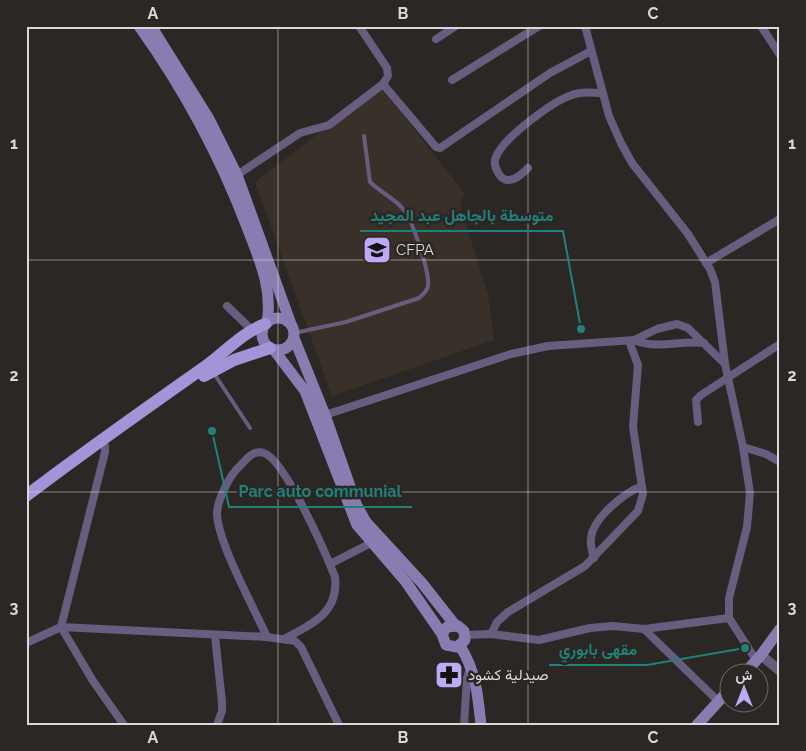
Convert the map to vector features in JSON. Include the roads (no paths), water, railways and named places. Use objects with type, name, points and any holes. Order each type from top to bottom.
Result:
[{"type":"main road","points":[[139,26],[193,110],[236,196],[267,283],[269,307],[266,324],[262,332],[263,339],[302,385],[321,416]]},
{"type":"main road","points":[[150,26],[209,119],[237,175],[293,332],[350,510],[357,525],[375,540],[422,583],[455,625],[462,628],[465,640],[460,646],[453,648],[446,645],[442,634],[375,540]]},
{"type":"main road","points":[[26,496],[210,368],[252,330],[277,318],[285,319],[293,332]]},
{"type":"main road","points":[[210,368],[272,349],[286,348],[293,332]]},
{"type":"main road","points":[[26,506],[104,442]]},
{"type":"main road","points":[[442,634],[447,627],[455,625]]},
{"type":"main road","points":[[753,664],[780,629]]},
{"type":"main road","points":[[460,646],[471,666],[482,725]]},
{"type":"main road","points":[[697,725],[718,703]]},
{"type":"street","points":[[237,175],[300,133],[330,125],[384,84],[388,76],[387,68],[359,26]]},
{"type":"street","points":[[436,39],[456,26]]},
{"type":"street","points":[[452,80],[539,26]]},
{"type":"street","points":[[585,26],[609,116],[632,163],[706,263],[715,282],[725,364],[744,447],[750,493],[746,534],[729,598],[729,618],[759,658],[780,671]]},
{"type":"street","points":[[761,26],[780,55]]},
{"type":"street","points":[[384,84],[436,147],[440,148],[550,73],[591,51]]},
{"type":"street","points":[[528,168],[516,179],[508,181],[502,178],[496,168],[494,159],[499,151],[523,126],[569,96],[580,93],[603,94]]},
{"type":"street","points":[[706,263],[780,219]]},
{"type":"street","points":[[227,306],[252,330]]},
{"type":"street","points":[[321,416],[511,354],[548,346],[631,340],[677,324],[688,328],[725,364]]},
{"type":"street","points":[[631,340],[650,345],[688,342],[704,343]]},
{"type":"street","points":[[492,634],[497,622],[508,612],[576,572],[594,558],[638,511],[642,502],[642,486],[634,426],[638,365],[631,340]]},
{"type":"street","points":[[698,422],[696,400],[728,375],[780,344]]},
{"type":"street","points":[[104,442],[70,597],[61,627],[93,681],[124,725]]},
{"type":"street","points":[[744,447],[766,454],[780,462]]},
{"type":"street","points":[[267,637],[226,547],[217,514],[218,505],[235,470],[253,454],[266,453],[297,495],[330,564],[335,577],[337,591],[332,606],[309,625],[284,639]]},
{"type":"street","points":[[594,558],[591,544],[592,533],[609,507],[624,495],[642,486]]},
{"type":"street","points":[[330,564],[375,540]]},
{"type":"street","points":[[465,635],[492,634],[539,640],[590,628],[613,626],[644,630],[729,618]]},
{"type":"street","points":[[26,643],[61,627],[215,636],[267,637],[295,641],[301,646],[339,725]]},
{"type":"street","points":[[644,630],[718,701]]},
{"type":"street","points":[[215,636],[222,702],[222,710],[217,725]]},
{"type":"street","points":[[464,725],[467,678],[471,666]]},
{"type":"lane","points":[[293,332],[346,322],[419,298],[427,290],[425,262],[406,213],[396,202],[370,182],[364,136]]},
{"type":"lane","points":[[210,368],[250,428]]},
{"type":"place","name":"CFPA","points":[[377,250]]},
{"type":"place","name":"متوسطة بالجاهل عبد المجيد","points":[[581,329]]},
{"type":"place","name":"Parc auto communial","points":[[212,431]]},
{"type":"place","name":"مقهى بابوري","points":[[745,648]]},
{"type":"place","name":"صيدلية كشود","points":[[449,675]]}]
